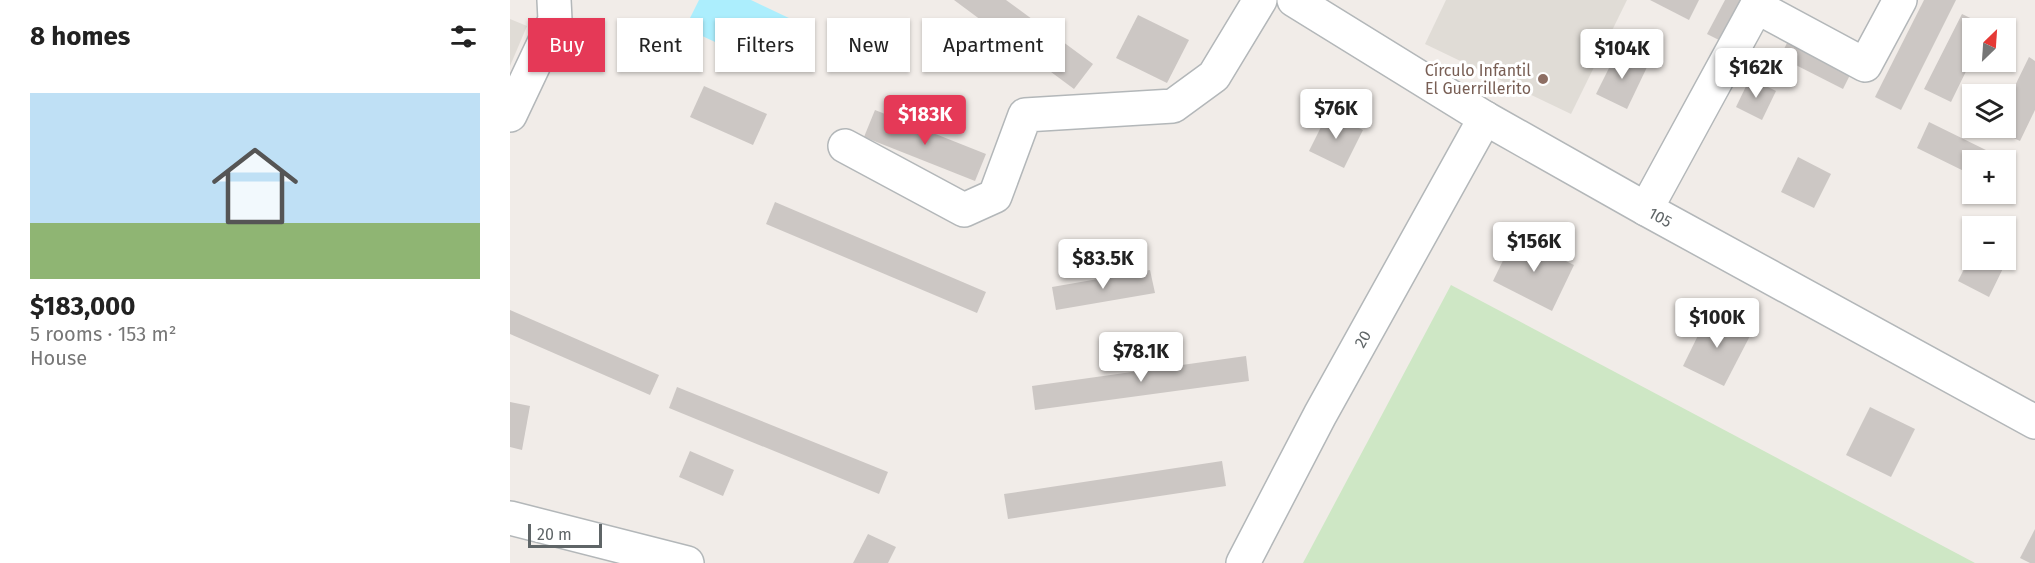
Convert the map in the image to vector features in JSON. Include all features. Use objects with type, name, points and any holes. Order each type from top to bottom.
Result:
[{"type":"street","points":[[510,115],[555,20],[554,0]]},
{"type":"street","points":[[845,146],[964,210],[995,196],[1025,115],[1173,106],[1214,76],[1260,0]]},
{"type":"street","name":"105","points":[[1294,0],[1485,118],[2035,422]]},
{"type":"street","points":[[1646,209],[1758,3],[1865,65],[1900,0]]},
{"type":"street","name":"20","points":[[1243,563],[1320,416],[1485,118]]},
{"type":"street","points":[[510,518],[687,563]]},
{"type":"shaded area","name":"Círculo Infantil El Guerrillerito","points":[[1446,0],[1627,0],[1571,114],[1425,44]]},
{"type":"shaded area","points":[[510,19],[527,26],[510,66]]},
{"type":"green space","points":[[1451,285],[1975,563],[1303,563]]},
{"type":"water","points":[[699,0],[751,0],[789,18],[715,18],[715,42],[703,36],[703,18],[690,18]]},
{"type":"building","points":[[954,0],[1006,0],[1030,18],[978,18]]},
{"type":"building","points":[[1650,0],[1699,0],[1689,20]]},
{"type":"building","points":[[1725,0],[1753,0],[1729,45],[1707,34]]},
{"type":"building","points":[[1924,0],[1956,0],[1901,110],[1875,97]]},
{"type":"building","points":[[1962,14],[1970,18],[1962,18],[1962,72],[1966,72],[1951,102],[1924,89]]},
{"type":"building","points":[[1138,15],[1189,40],[1167,83],[1116,58]]},
{"type":"building","points":[[1791,35],[1854,67],[1843,89],[1780,57]]},
{"type":"building","points":[[1065,43],[1093,64],[1074,89],[1051,72],[1065,72]]},
{"type":"building","points":[[1618,50],[1648,65],[1627,109],[1596,94]]},
{"type":"building","points":[[2029,57],[2035,61],[2035,110],[2020,141],[2014,138],[2016,138],[2016,84]]},
{"type":"building","points":[[1750,78],[1776,91],[1762,120],[1736,107]]},
{"type":"building","points":[[704,86],[767,114],[753,145],[690,117]]},
{"type":"building","points":[[875,110],[986,154],[975,181],[864,137]]},
{"type":"building","points":[[1328,113],[1363,130],[1344,168],[1309,151]]},
{"type":"building","points":[[1929,122],[1986,150],[1962,150],[1962,170],[1917,148]]},
{"type":"building","points":[[1798,157],[1831,174],[1814,208],[1781,192]]},
{"type":"building","points":[[775,202],[986,292],[977,313],[766,224]]},
{"type":"building","points":[[1515,236],[1574,265],[1552,311],[1493,281]]},
{"type":"building","points":[[1150,270],[1155,293],[1056,310],[1052,287]]},
{"type":"building","points":[[1964,270],[2002,270],[1989,297],[1958,281]]},
{"type":"building","points":[[510,310],[659,375],[650,395],[510,334]]},
{"type":"building","points":[[1710,311],[1752,332],[1724,386],[1683,366]]},
{"type":"building","points":[[1246,356],[1249,381],[1035,410],[1032,386]]},
{"type":"building","points":[[677,387],[888,472],[879,494],[669,408]]},
{"type":"building","points":[[510,402],[530,406],[522,450],[510,447]]},
{"type":"building","points":[[1870,407],[1915,429],[1891,477],[1846,455]]},
{"type":"building","points":[[690,451],[734,470],[723,496],[679,477]]},
{"type":"building","points":[[1222,461],[1226,486],[1008,519],[1004,494]]},
{"type":"building","points":[[2035,529],[2035,563],[2030,563],[2020,558]]},
{"type":"building","points":[[868,534],[896,547],[888,563],[853,563]]},
{"type":"place","name":"Círculo Infantil El Guerrillerito","points":[[1543,79]]}]
